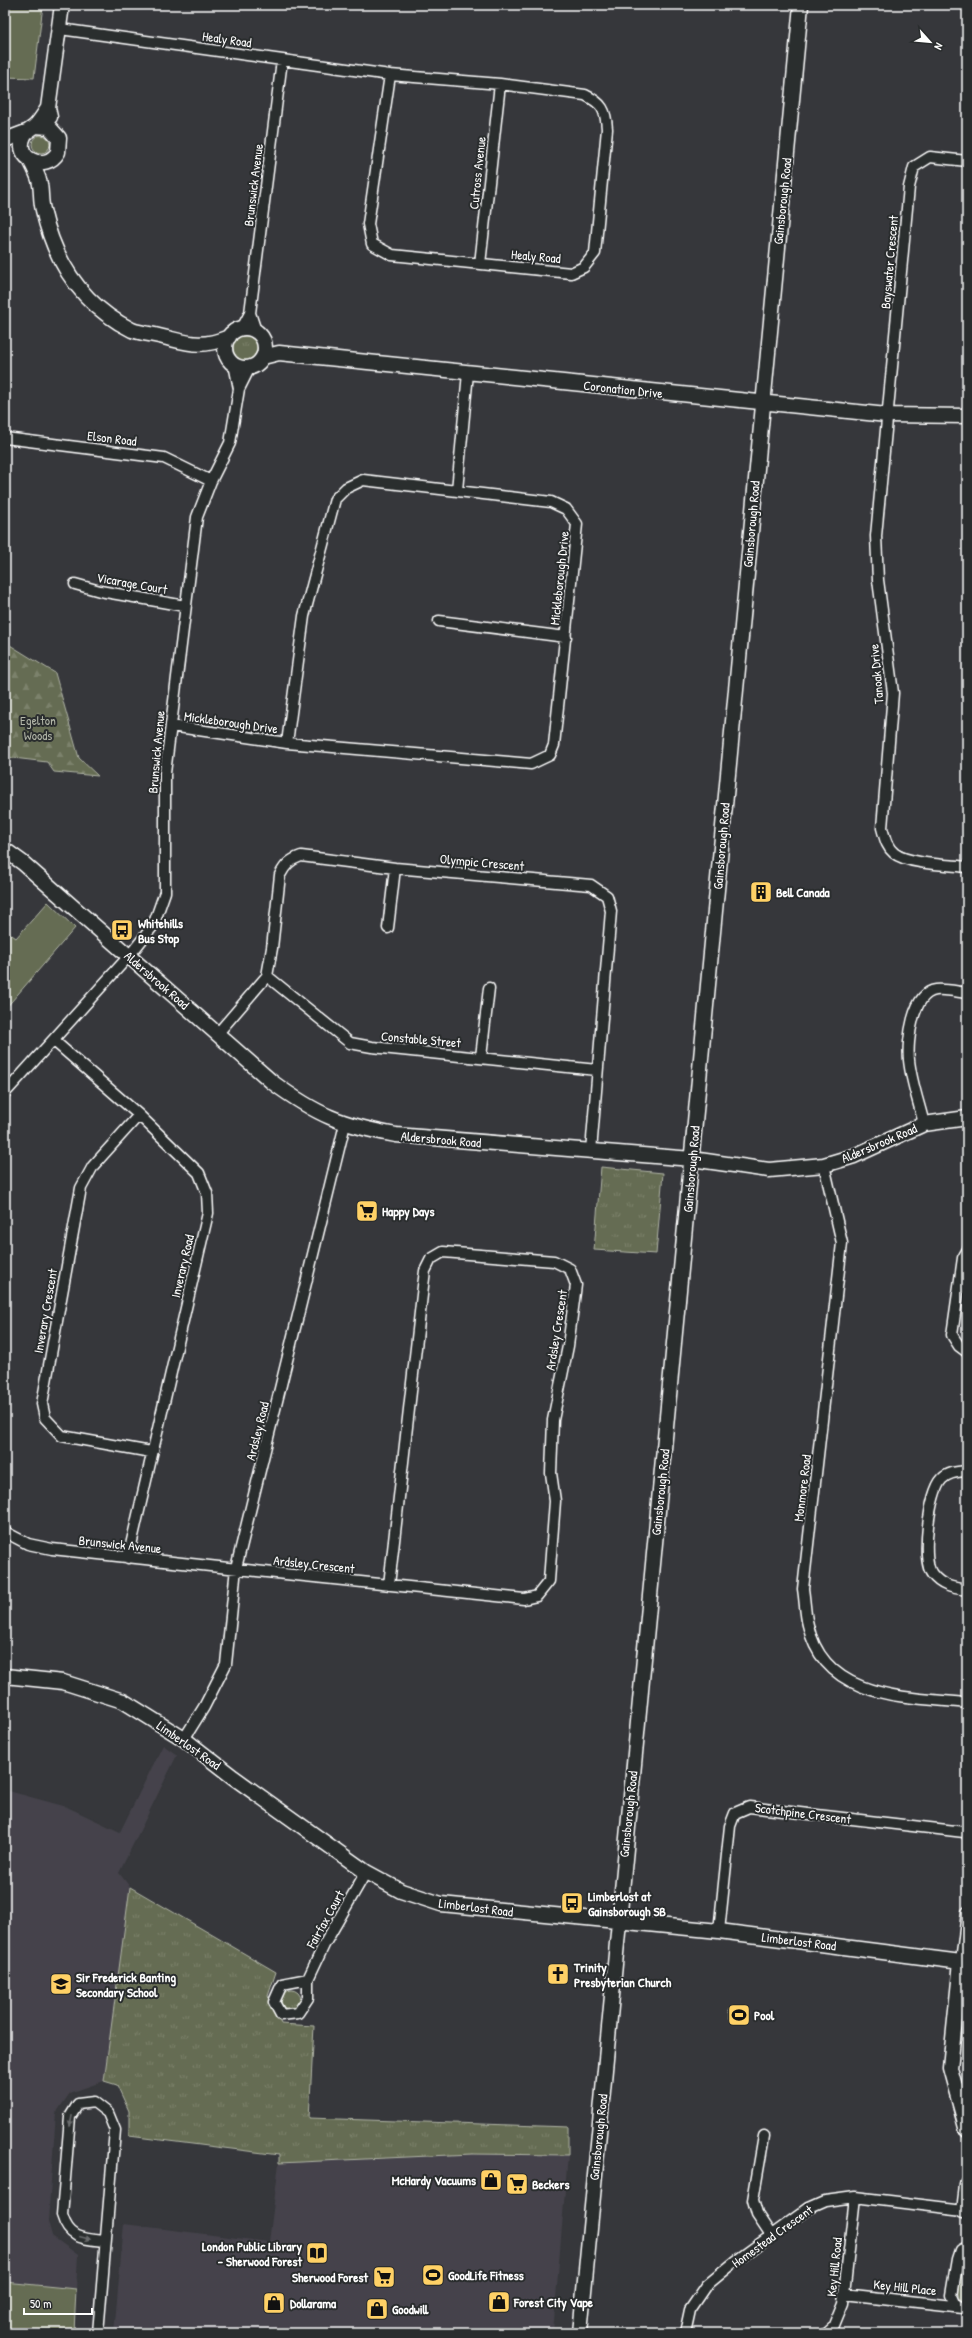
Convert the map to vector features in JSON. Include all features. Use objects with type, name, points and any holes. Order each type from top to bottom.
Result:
[{"type":"street","points":[[39,180],[48,162],[56,156],[60,147],[59,138],[53,130],[48,108],[60,29],[62,5]]},
{"type":"street","name":"Gainsborough Road","points":[[580,2333],[801,5]]},
{"type":"street","name":"Healy Road","points":[[60,29],[390,75],[500,84],[585,95],[598,101],[606,116],[607,129],[595,253],[584,267],[571,272],[392,255],[372,244],[368,224],[390,75]]},
{"type":"street","name":"Brunswick Avenue","points":[[242,328],[250,313],[282,60]]},
{"type":"street","name":"Cutross Avenue","points":[[480,264],[500,84]]},
{"type":"street","points":[[48,108],[30,129],[22,142],[39,180],[42,209],[52,239],[69,276],[81,293],[102,310],[133,330],[192,344],[210,344],[229,337],[242,328],[256,331],[264,342],[279,353]]},
{"type":"street","points":[[48,162],[39,163],[27,156],[7,140],[30,129],[44,126],[53,130]]},
{"type":"street","name":"Bayswater Crescent","points":[[887,415],[909,187],[914,167],[930,157],[967,161]]},
{"type":"street","name":"Brunswick Avenue","points":[[250,313],[256,331]]},
{"type":"street","points":[[229,337],[226,346],[231,360]]},
{"type":"street","points":[[210,344],[231,360],[250,367],[263,357],[264,342]]},
{"type":"street","name":"Coronation Drive","points":[[263,357],[279,353],[887,415],[967,416]]},
{"type":"street","name":"Brunswick Avenue","points":[[231,360],[239,389]]},
{"type":"street","name":"Brunswick Avenue","points":[[5,1093],[129,956],[153,926],[165,892],[165,773],[197,517],[211,481],[230,443],[239,389],[250,367]]},
{"type":"street","points":[[456,490],[468,373]]},
{"type":"street","name":"Tanoak Drive","points":[[887,415],[876,536],[878,580],[893,693],[882,828],[886,843],[895,854],[914,860],[967,867]]},
{"type":"street","name":"Elson Road","points":[[5,438],[164,458],[211,481]]},
{"type":"street","name":"Mickleborough Drive","points":[[171,726],[287,743],[531,764],[550,755],[554,745],[577,524],[566,510],[551,502],[363,480],[346,488],[336,499],[304,616],[287,743]]},
{"type":"street","name":"Vicarage Court","points":[[75,584],[100,591],[185,606]]},
{"type":"street","points":[[439,621],[566,637]]},
{"type":"street","name":"Aldersbrook Road","points":[[5,850],[24,863],[272,1082],[302,1104],[345,1124],[396,1135],[692,1159],[769,1170],[824,1165],[854,1156],[924,1124],[967,1118]]},
{"type":"street","name":"Olympic Crescent","points":[[267,976],[272,948],[280,875],[285,866],[292,859],[301,856],[395,868],[592,885],[607,896],[611,911],[591,1151]]},
{"type":"street","points":[[388,928],[395,868]]},
{"type":"street","points":[[218,1033],[267,976]]},
{"type":"street","name":"Constable Street","points":[[267,976],[350,1043],[372,1047],[597,1070]]},
{"type":"street","points":[[481,1057],[489,988]]},
{"type":"street","points":[[924,1124],[909,1060],[910,1032],[916,1010],[922,1000],[936,990],[967,994]]},
{"type":"street","name":"Inverary Road","points":[[53,1040],[139,1115],[200,1173],[207,1193],[208,1213],[151,1452],[128,1558]]},
{"type":"street","name":"Inverary Crescent","points":[[139,1115],[93,1166],[81,1188],[42,1404],[45,1418],[62,1436],[151,1452]]},
{"type":"street","name":"Ardsley Road","points":[[184,1739],[204,1707],[226,1664],[236,1568],[345,1124]]},
{"type":"street","name":"Monmore Road","points":[[824,1165],[842,1243],[803,1589],[808,1627],[820,1653],[833,1670],[871,1692],[967,1703]]},
{"type":"street","points":[[967,1251],[963,1258],[952,1335],[959,1346],[967,1352]]},
{"type":"street","name":"Ardsley Crescent","points":[[236,1568],[389,1585],[524,1600],[537,1596],[549,1581],[554,1501],[552,1474],[553,1420],[568,1346],[576,1285],[570,1269],[554,1260],[477,1253],[444,1252],[430,1258],[425,1271],[423,1286],[389,1585]]},
{"type":"street","points":[[967,1471],[951,1472],[941,1480],[935,1491],[930,1512],[927,1558],[931,1573],[942,1585],[967,1590]]},
{"type":"street","name":"Brunswick Avenue","points":[[5,1532],[28,1544],[52,1550],[236,1568]]},
{"type":"street","name":"Limberlost Road","points":[[5,1676],[63,1682],[123,1701],[184,1739],[233,1777],[366,1872],[401,1891],[441,1904],[719,1931],[961,1962]]},
{"type":"street","name":"Scotchpine Crescent","points":[[719,1931],[730,1826],[735,1813],[749,1807],[964,1832],[967,1835]]},
{"type":"street","name":"Fairfax Court","points":[[308,1979],[324,1945],[366,1872]]},
{"type":"street","points":[[967,1912],[950,2068],[967,2130]]},
{"type":"street","points":[[98,2333],[115,2130],[108,2113],[94,2102],[78,2104],[70,2117],[62,2215],[66,2228],[76,2236],[87,2240],[105,2241]]},
{"type":"street","points":[[764,2136],[753,2200],[758,2214],[771,2235]]},
{"type":"street","points":[[966,2210],[967,2186]]},
{"type":"street","name":"Homestead Crescent","points":[[685,2333],[690,2310],[707,2285],[771,2235],[809,2208],[825,2201],[855,2197],[966,2210]]},
{"type":"street","name":"Key Hill Road","points":[[824,2333],[837,2320],[844,2294],[855,2197]]},
{"type":"street","points":[[965,2307],[955,2302],[952,2295],[958,2259],[961,2250],[967,2247]]},
{"type":"street","name":"Key Hill Place","points":[[844,2294],[965,2307]]},
{"type":"shaded area","name":"Sir Frederick Banting Secondary School","points":[[163,1745],[177,1755],[119,1873],[130,1887],[104,2081],[70,2093],[56,2113],[48,2221],[52,2236],[78,2255],[76,2289],[5,2282],[5,1790],[67,1807],[120,1832]]},
{"type":"shaded area","points":[[472,2154],[568,2155],[553,2333],[114,2333],[124,2224],[269,2242],[279,2163]]},
{"type":"green space","points":[[5,5],[43,5],[34,78],[5,77]]},
{"type":"green space","points":[[37,135],[45,135],[50,140],[48,151],[45,153],[37,153],[32,148],[32,140]]},
{"type":"green space","points":[[240,336],[250,336],[257,343],[257,353],[250,360],[240,360],[233,353],[233,343]]},
{"type":"green space","name":"Egelton Woods","points":[[5,642],[55,673],[79,758],[98,776],[54,772],[47,762],[5,757]]},
{"type":"green space","points":[[48,902],[75,928],[5,1009],[5,930],[16,938]]},
{"type":"green space","points":[[601,1167],[663,1173],[656,1254],[594,1250]]},
{"type":"green space","points":[[130,1887],[276,1972],[268,1996],[281,2024],[314,2026],[309,2118],[568,2127],[568,2155],[472,2154],[279,2163],[279,2155],[129,2136],[129,2111],[117,2085],[104,2081]]},
{"type":"green space","points":[[291,1990],[298,1993],[301,2000],[298,2007],[291,2010],[284,2007],[281,2000],[284,1993]]},
{"type":"green space","name":"Pool","points":[[729,2009],[749,2011],[748,2021],[729,2018]]},
{"type":"green space","points":[[967,2253],[967,2303],[960,2297],[959,2274],[962,2261]]},
{"type":"green space","points":[[5,2282],[76,2289],[74,2333],[5,2333]]},
{"type":"place","name":"Bell Canada","points":[[761,892]]},
{"type":"place","name":"Whitehills Bus Stop","points":[[122,930]]},
{"type":"place","name":"Happy Days","points":[[367,1211]]},
{"type":"place","name":"Limberlost at Gainsborough SB","points":[[572,1903]]},
{"type":"place","name":"Trinity Presbyterian Church","points":[[558,1974]]},
{"type":"place","name":"Sir Frederick Banting Secondary School","points":[[61,1984]]},
{"type":"place","name":"Pool","points":[[739,2015]]},
{"type":"place","name":"McHardy Vacuums","points":[[491,2180]]},
{"type":"place","name":"Beckers","points":[[517,2184]]},
{"type":"place","name":"London Public Library - Sherwood Forest","points":[[317,2253]]},
{"type":"place","name":"GoodLife Fitness","points":[[433,2275]]},
{"type":"place","name":"Sherwood Forest","points":[[384,2277]]},
{"type":"place","name":"Forest City Vape","points":[[499,2302]]},
{"type":"place","name":"Dollarama","points":[[274,2303]]},
{"type":"place","name":"Goodwill","points":[[377,2309]]}]
